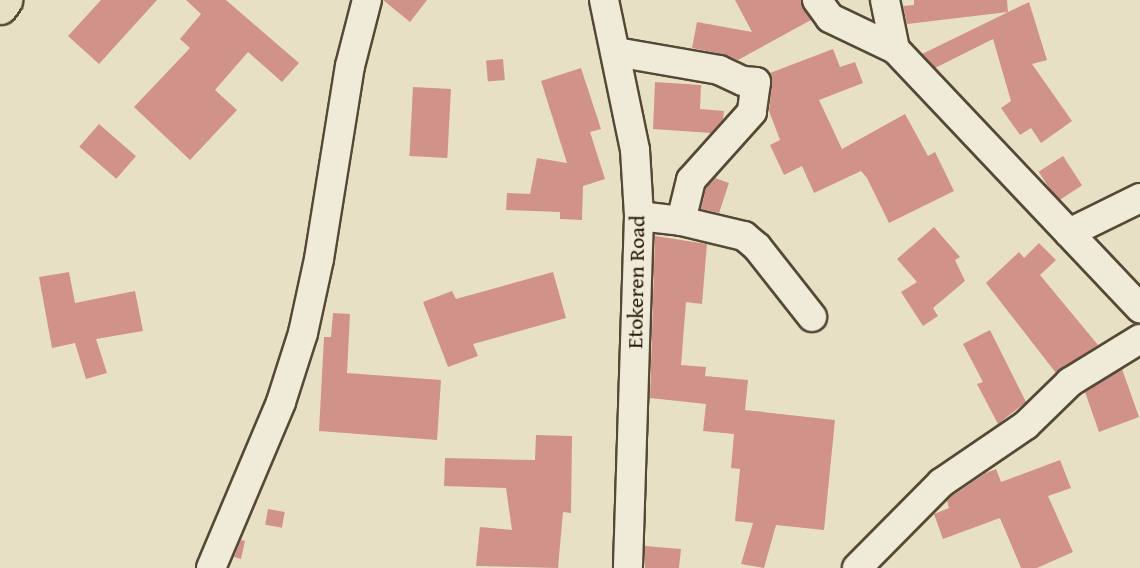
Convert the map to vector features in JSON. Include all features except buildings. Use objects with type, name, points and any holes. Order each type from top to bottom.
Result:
[{"type":"highway","points":[[0,7],[5,0]]},
{"type":"street","points":[[211,568],[281,402],[303,333],[320,259],[350,66],[367,0]]},
{"type":"street","name":"Etokeren Road","points":[[604,0],[635,150],[639,216],[628,568]]},
{"type":"street","points":[[817,0],[830,18],[895,49],[1140,308]]},
{"type":"street","points":[[885,0],[895,49]]},
{"type":"street","points":[[616,52],[719,70],[743,81],[756,82],[752,112],[691,180],[681,221]]},
{"type":"street","points":[[1069,233],[1140,198]]},
{"type":"street","points":[[639,216],[681,221],[744,236],[757,247],[812,316]]},
{"type":"street","points":[[857,568],[941,483],[1026,425],[1070,382],[1140,339]]}]
